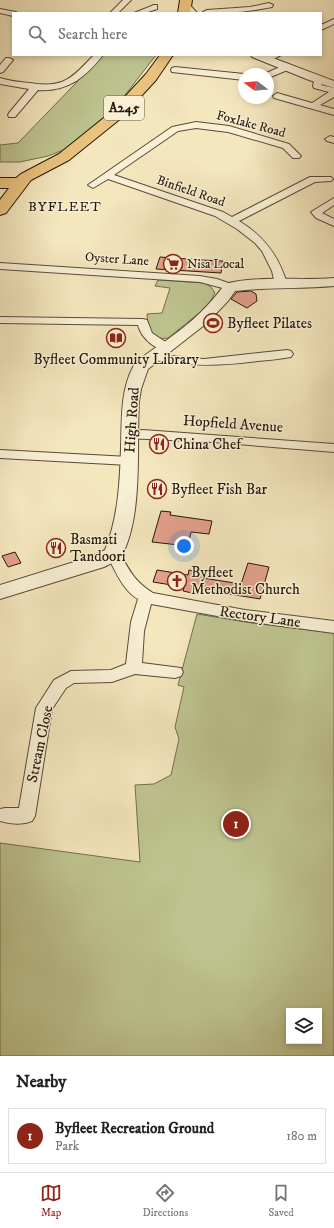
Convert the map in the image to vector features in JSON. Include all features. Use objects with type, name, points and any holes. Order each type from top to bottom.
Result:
[{"type":"main road","name":"A245","points":[[9,176],[54,164],[115,116],[151,77],[166,56]]},
{"type":"main road","points":[[0,186],[9,176]]},
{"type":"main road","points":[[0,210],[11,197],[9,176]]},
{"type":"street","points":[[115,12],[127,0]]},
{"type":"street","points":[[206,10],[250,9],[270,4]]},
{"type":"street","points":[[141,12],[154,7]]},
{"type":"street","points":[[0,11],[12,14]]},
{"type":"street","points":[[322,27],[334,21]]},
{"type":"street","points":[[0,81],[36,86],[64,86],[98,56]]},
{"type":"street","points":[[272,57],[287,68],[334,85]]},
{"type":"street","points":[[0,70],[9,60]]},
{"type":"street","points":[[274,73],[287,68]]},
{"type":"street","points":[[175,70],[238,76]]},
{"type":"street","points":[[320,81],[317,83],[317,86],[334,92]]},
{"type":"street","points":[[12,113],[36,86]]},
{"type":"street","points":[[313,106],[334,92]]},
{"type":"street","points":[[277,96],[334,112]]},
{"type":"street","name":"Foxlake Road","points":[[93,185],[175,129],[196,125],[229,129],[286,146],[296,156]]},
{"type":"street","name":"Binfield Road","points":[[108,176],[219,214],[232,221],[256,238],[273,258],[278,268],[280,284]]},
{"type":"street","points":[[232,221],[313,179],[328,178]]},
{"type":"street","points":[[334,201],[316,213],[334,223]]},
{"type":"street","name":"Oyster Lane","points":[[0,266],[200,279],[213,281],[230,287]]},
{"type":"street","points":[[230,287],[255,284],[333,283]]},
{"type":"street","name":"High Road","points":[[113,554],[124,523],[132,393],[137,375],[141,368],[220,302],[230,287]]},
{"type":"street","points":[[0,320],[144,322],[147,335],[154,341],[169,361],[194,363],[270,352],[287,354]]},
{"type":"street","name":"Hopfield Avenue","points":[[130,435],[143,434],[213,438],[334,448]]},
{"type":"street","points":[[0,454],[129,461]]},
{"type":"street","points":[[0,592],[97,562],[113,554]]},
{"type":"street","name":"Rectory Lane","points":[[113,554],[128,580],[136,590],[147,596],[172,603],[234,614],[334,627]]},
{"type":"street","points":[[134,668],[137,622],[141,607],[147,596]]},
{"type":"street","name":"Stream Close","points":[[5,815],[26,816],[44,708],[60,684],[71,677],[112,676],[134,668],[176,672]]},
{"type":"green space","points":[[102,56],[155,56],[115,108],[66,149],[48,156],[20,162],[0,162],[0,145],[18,143]]},
{"type":"green space","points":[[158,280],[205,283],[211,287],[215,293],[207,307],[168,338],[162,338],[154,335],[148,324],[147,314],[162,313],[170,288],[155,286]]},
{"type":"green space","points":[[197,614],[252,623],[334,633],[334,1056],[0,1056],[0,843],[140,862],[135,785],[154,784],[171,775],[179,739],[175,727],[184,687],[178,685]]},
{"type":"building","points":[[160,257],[223,261],[221,273],[156,269]]},
{"type":"building","points":[[251,291],[256,294],[257,301],[247,308],[231,299],[237,292]]},
{"type":"building","points":[[161,511],[171,512],[170,515],[212,521],[209,534],[191,532],[188,546],[152,542]]},
{"type":"building","points":[[15,552],[21,563],[8,567],[2,556]]},
{"type":"building","name":"Byfleet Methodist Church","points":[[248,563],[269,567],[260,599],[199,589],[197,594],[183,591],[184,587],[153,582],[157,570],[188,575],[189,570],[204,573],[203,578],[241,584]]},
{"type":"place","name":"Nisa Local","points":[[173,264]]},
{"type":"place","name":"Byfleet Pilates","points":[[213,323]]},
{"type":"place","name":"Byfleet Community Library","points":[[116,338]]},
{"type":"place","name":"China Chef","points":[[159,444]]},
{"type":"place","name":"Byfleet Fish Bar","points":[[157,489]]},
{"type":"place","name":"Basmati Tandoori","points":[[56,548]]},
{"type":"place","name":"Byfleet Methodist Church","points":[[177,581]]},
{"type":"place","name":"Byfleet Recreation Ground","points":[[236,824]]},
{"type":"district","name":"BYFLEET","points":[[65,207]]}]
